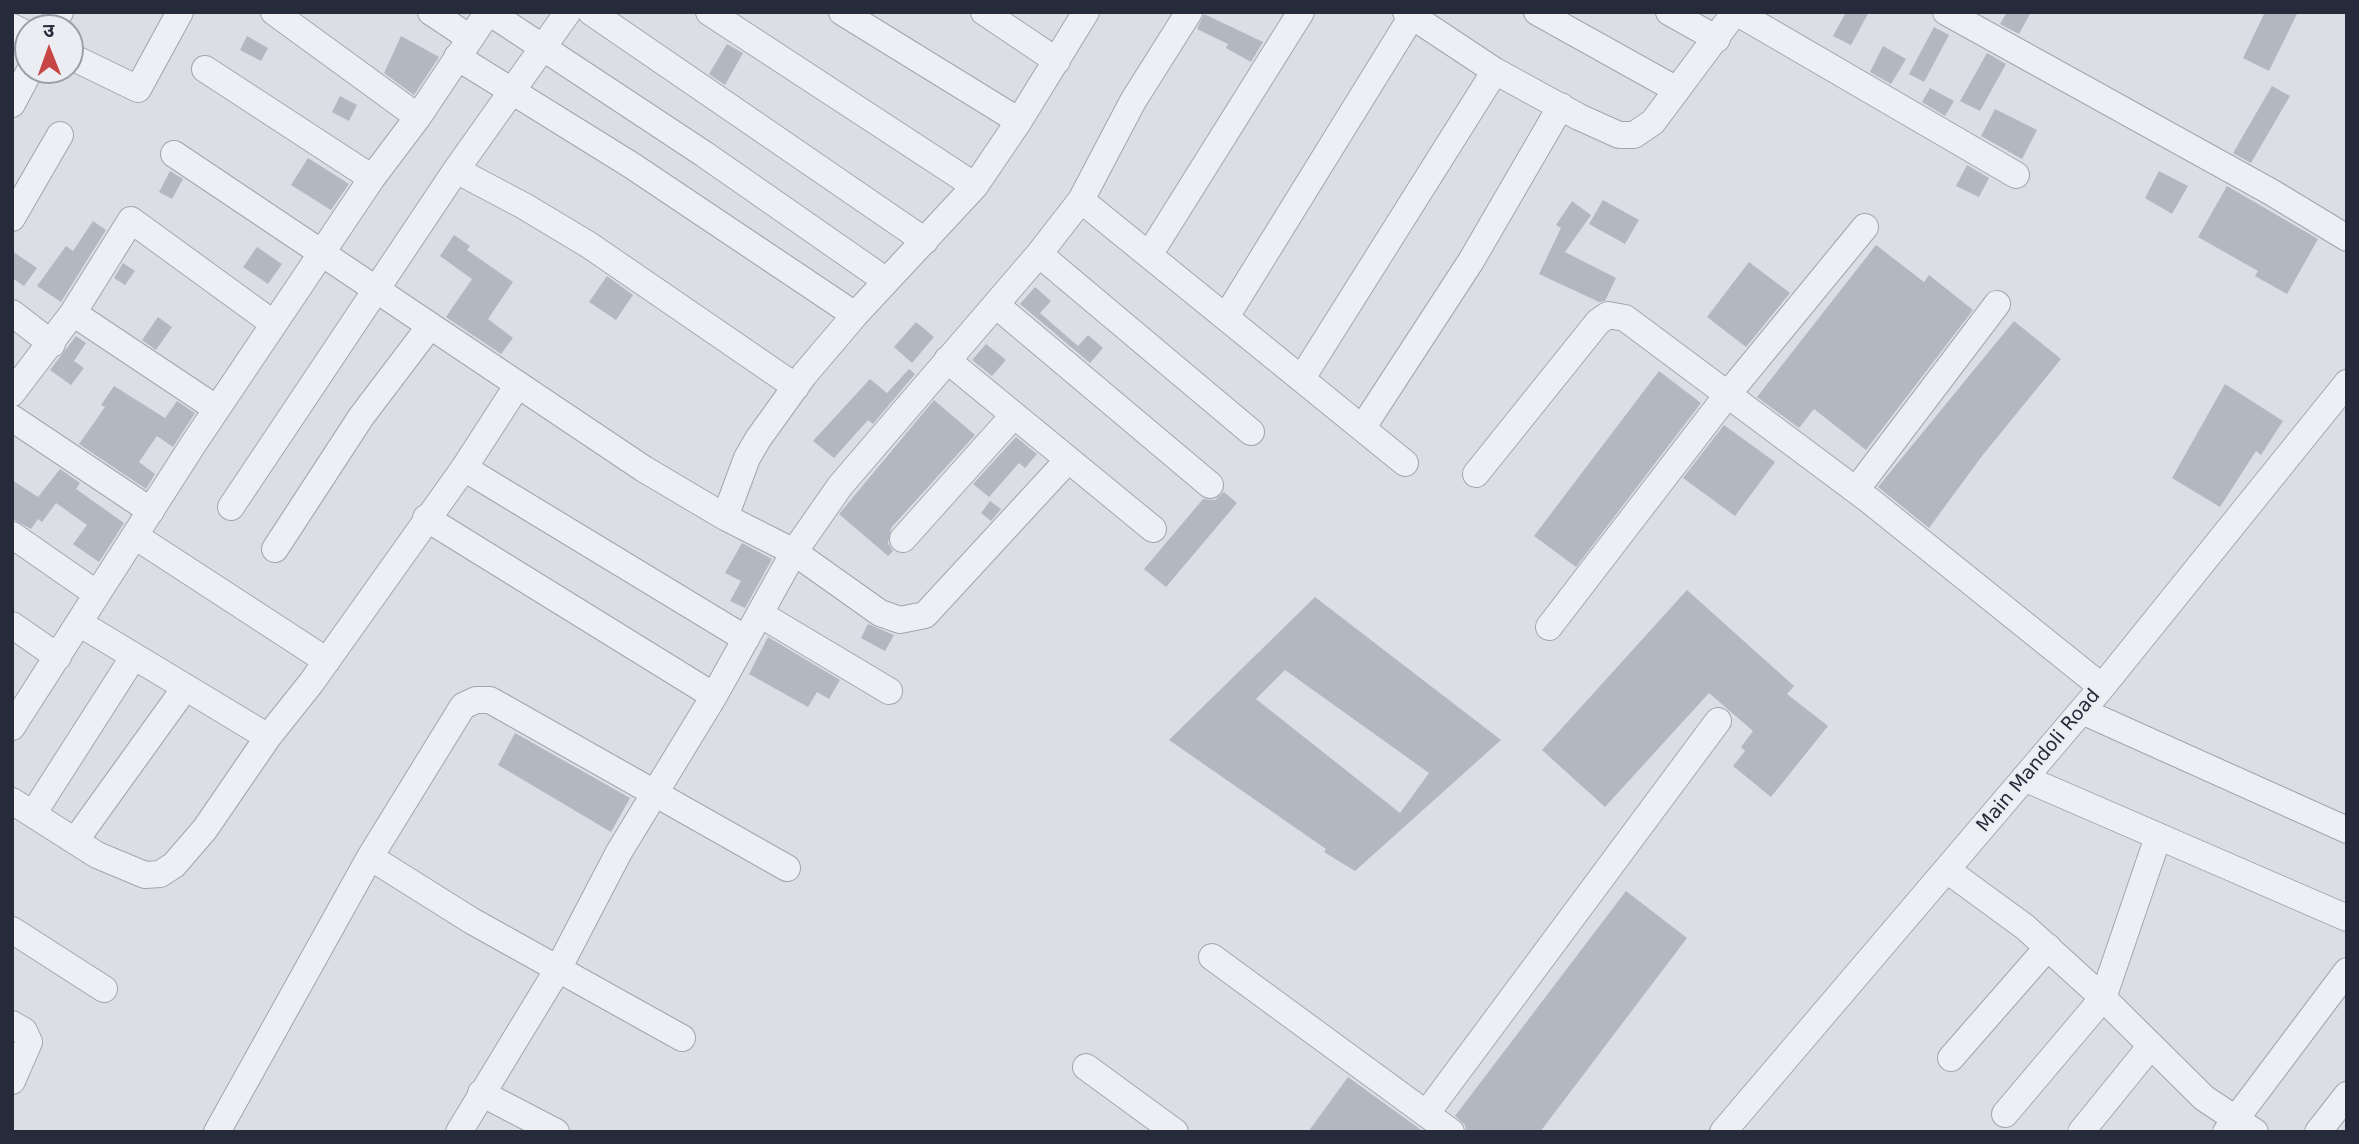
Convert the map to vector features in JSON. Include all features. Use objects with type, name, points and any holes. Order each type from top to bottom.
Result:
[{"type":"street","points":[[84,63],[138,89],[180,12]]},
{"type":"street","points":[[274,12],[418,117]]},
{"type":"street","points":[[430,12],[463,48],[514,92],[631,165],[855,315]]},
{"type":"street","points":[[12,727],[274,324],[372,178],[418,117],[489,12],[705,154],[885,280]]},
{"type":"street","points":[[231,507],[456,170],[544,50],[568,12]]},
{"type":"street","points":[[591,12],[925,241]]},
{"type":"street","points":[[709,12],[975,186]]},
{"type":"street","points":[[842,12],[1019,121]]},
{"type":"street","points":[[984,12],[1057,61]]},
{"type":"street","points":[[725,517],[747,458],[796,387],[885,280],[975,186],[1019,121],[1086,12]]},
{"type":"street","points":[[459,1132],[558,969],[653,794],[714,696],[794,552],[840,486],[1039,254],[1081,200],[1133,101],[1189,12]]},
{"type":"street","points":[[1149,255],[1301,12]]},
{"type":"street","points":[[1537,12],[1677,90]]},
{"type":"street","points":[[1669,12],[1717,39]]},
{"type":"street","points":[[1226,317],[1409,14],[1495,71],[1601,127],[1619,135],[1634,135],[1653,122],[1735,12],[2016,175]]},
{"type":"street","points":[[1946,12],[2271,192],[2347,238]]},
{"type":"street","points":[[205,69],[372,178]]},
{"type":"street","points":[[1302,378],[1495,71]]},
{"type":"street","points":[[12,104],[23,84]]},
{"type":"street","points":[[1363,427],[1471,261],[1561,106]]},
{"type":"street","points":[[12,218],[60,135]]},
{"type":"street","points":[[174,154],[324,252],[517,386],[725,517],[794,552],[880,612],[900,620],[912,620],[925,615],[1068,460]]},
{"type":"street","points":[[456,170],[589,245],[796,387]]},
{"type":"street","points":[[1081,200],[1405,463]]},
{"type":"street","points":[[12,393],[52,344],[131,220],[274,324]]},
{"type":"street","points":[[1549,627],[1728,394],[1865,227]]},
{"type":"street","points":[[1039,254],[1251,432]]},
{"type":"street","points":[[1856,491],[1997,304]]},
{"type":"street","points":[[996,305],[1210,485]]},
{"type":"street","points":[[12,313],[52,344]]},
{"type":"street","points":[[73,313],[217,410]]},
{"type":"street","points":[[1476,474],[1598,322],[1608,316],[1625,318],[1856,491],[2102,687]]},
{"type":"street","points":[[275,549],[346,439],[430,326]]},
{"type":"street","points":[[947,360],[1153,530]]},
{"type":"street","name":"Main Mandoli Road","points":[[1723,1132],[2102,687],[2347,383]]},
{"type":"street","points":[[134,656],[22,807],[97,855],[145,875],[160,874],[174,865],[205,829],[268,737],[327,661],[464,468],[517,386]]},
{"type":"street","points":[[903,539],[1014,415]]},
{"type":"street","points":[[12,418],[150,511]]},
{"type":"street","points":[[464,468],[746,639]]},
{"type":"street","points":[[426,518],[714,696]]},
{"type":"street","points":[[135,536],[327,661]]},
{"type":"street","points":[[15,545],[97,594]]},
{"type":"street","points":[[760,614],[889,691]]},
{"type":"street","points":[[79,623],[268,737]]},
{"type":"street","points":[[12,625],[58,657]]},
{"type":"street","points":[[75,841],[185,688]]},
{"type":"street","points":[[217,1132],[370,857],[463,706],[489,700],[787,868]]},
{"type":"street","points":[[2082,711],[2347,830]]},
{"type":"street","points":[[1426,1114],[1718,721]]},
{"type":"street","points":[[2024,778],[2347,918]]},
{"type":"street","points":[[2006,1114],[2103,998],[2158,836]]},
{"type":"street","points":[[370,857],[472,920],[682,1038]]},
{"type":"street","points":[[1947,870],[2048,947],[2150,1047],[2239,1128],[2347,971]]},
{"type":"street","points":[[12,930],[104,989]]},
{"type":"street","points":[[1951,1058],[2048,947]]},
{"type":"street","points":[[1212,957],[1451,1132]]},
{"type":"street","points":[[12,1024],[24,1031],[29,1042],[12,1081]]},
{"type":"street","points":[[2081,1132],[2150,1047]]},
{"type":"street","points":[[1086,1067],[1174,1132]]},
{"type":"street","points":[[481,1093],[556,1132]]},
{"type":"street","points":[[2318,1132],[2347,1095]]},
{"type":"building","points":[[1846,12],[1869,12],[1851,45],[1833,36]]},
{"type":"building","points":[[2007,12],[2031,12],[2019,34],[2000,24]]},
{"type":"building","points":[[2265,12],[2298,12],[2269,71],[2243,58]]},
{"type":"building","points":[[1204,14],[1263,42],[1251,62],[1226,48],[1228,44],[1197,29]]},
{"type":"building","points":[[1934,27],[1949,35],[1924,82],[1909,74]]},
{"type":"building","points":[[247,36],[268,48],[261,61],[240,50]]},
{"type":"building","points":[[401,36],[439,57],[414,95],[384,73]]},
{"type":"building","points":[[727,44],[743,53],[725,85],[709,74]]},
{"type":"building","points":[[1883,46],[1906,59],[1891,84],[1870,72]]},
{"type":"building","points":[[1987,53],[2006,64],[1980,111],[1960,101]]},
{"type":"building","points":[[2272,86],[2290,96],[2251,163],[2233,153]]},
{"type":"building","points":[[1930,88],[1954,101],[1945,116],[1922,102]]},
{"type":"building","points":[[340,96],[357,105],[349,121],[332,112]]},
{"type":"building","points":[[1995,109],[2037,130],[2022,159],[1981,136]]},
{"type":"building","points":[[308,158],[349,184],[331,210],[291,185]]},
{"type":"building","points":[[1967,165],[1989,178],[1979,197],[1956,186]]},
{"type":"building","points":[[170,171],[183,179],[172,199],[159,192]]},
{"type":"building","points":[[2159,171],[2188,186],[2172,214],[2145,198]]},
{"type":"building","points":[[2227,186],[2318,239],[2287,294],[2255,276],[2258,271],[2198,237]]},
{"type":"building","points":[[1603,200],[1639,220],[1625,244],[1589,224]]},
{"type":"building","points":[[1572,201],[1591,215],[1565,252],[1616,278],[1605,301],[1599,302],[1539,274],[1561,228],[1556,225]]},
{"type":"building","points":[[93,221],[106,230],[61,302],[37,286],[66,246],[73,251]]},
{"type":"building","points":[[454,235],[470,246],[467,250],[513,282],[488,319],[513,338],[501,354],[446,317],[472,279],[440,256]]},
{"type":"building","points":[[1876,245],[1924,282],[1929,275],[1973,310],[1866,450],[1814,409],[1799,428],[1757,397]]},
{"type":"building","points":[[257,247],[282,264],[268,284],[243,267]]},
{"type":"building","points":[[12,251],[37,268],[24,286],[12,278]]},
{"type":"building","points":[[1749,262],[1790,293],[1746,347],[1707,317]]},
{"type":"building","points":[[123,263],[135,271],[125,285],[114,278]]},
{"type":"building","points":[[607,276],[633,295],[616,320],[589,302]]},
{"type":"building","points":[[1035,287],[1051,301],[1040,313],[1078,346],[1088,335],[1103,348],[1090,363],[1020,304]]},
{"type":"building","points":[[158,317],[172,327],[156,350],[142,340]]},
{"type":"building","points":[[2014,321],[2061,359],[1982,456],[1929,528],[1878,487]]},
{"type":"building","points":[[916,322],[934,337],[912,363],[894,347]]},
{"type":"building","points":[[76,336],[86,343],[74,361],[84,368],[71,385],[50,370]]},
{"type":"building","points":[[986,344],[1006,360],[992,376],[972,360]]},
{"type":"building","points":[[909,369],[915,374],[873,424],[868,420],[834,458],[813,441],[870,379],[887,393]]},
{"type":"building","points":[[1659,371],[1701,403],[1576,567],[1534,536]]},
{"type":"building","points":[[2225,384],[2283,421],[2261,455],[2256,451],[2220,507],[2172,478]]},
{"type":"building","points":[[114,386],[165,418],[177,401],[195,413],[173,447],[157,436],[139,462],[155,474],[146,489],[79,444],[105,407],[101,405]]},
{"type":"building","points":[[934,400],[975,435],[891,528],[888,543],[893,551],[888,556],[839,514]]},
{"type":"building","points":[[1724,425],[1775,462],[1735,516],[1683,478]]},
{"type":"building","points":[[1016,437],[1037,454],[1025,468],[1019,463],[989,497],[973,484]]},
{"type":"building","points":[[60,469],[80,483],[76,489],[124,523],[99,562],[73,544],[87,525],[56,503],[42,522],[38,519],[31,529],[12,519],[12,480],[38,497]]},
{"type":"building","points":[[1224,492],[1237,503],[1166,587],[1144,569],[1203,499],[1215,500]]},
{"type":"building","points":[[990,501],[1001,509],[991,521],[981,513]]},
{"type":"building","points":[[742,543],[772,559],[745,608],[730,601],[741,581],[725,573]]},
{"type":"building","points":[[1687,590],[1794,686],[1787,694],[1828,726],[1771,797],[1733,766],[1745,751],[1741,747],[1753,731],[1709,693],[1605,807],[1542,750]]},
{"type":"building","points":[[1315,597],[1501,740],[1355,871],[1324,852],[1326,849],[1169,740]],"holes":[[[1285,670],[1429,773],[1400,813],[1256,699]]]},
{"type":"building","points":[[868,624],[894,635],[885,651],[861,638]]},
{"type":"building","points":[[768,637],[840,680],[829,699],[817,692],[808,707],[749,674]]},
{"type":"building","points":[[515,733],[630,798],[611,832],[498,765]]},
{"type":"building","points":[[1626,891],[1687,938],[1540,1132],[1466,1132],[1465,1125],[1455,1116]]},
{"type":"building","points":[[1348,1077],[1399,1114],[1424,1132],[1308,1132]]}]
